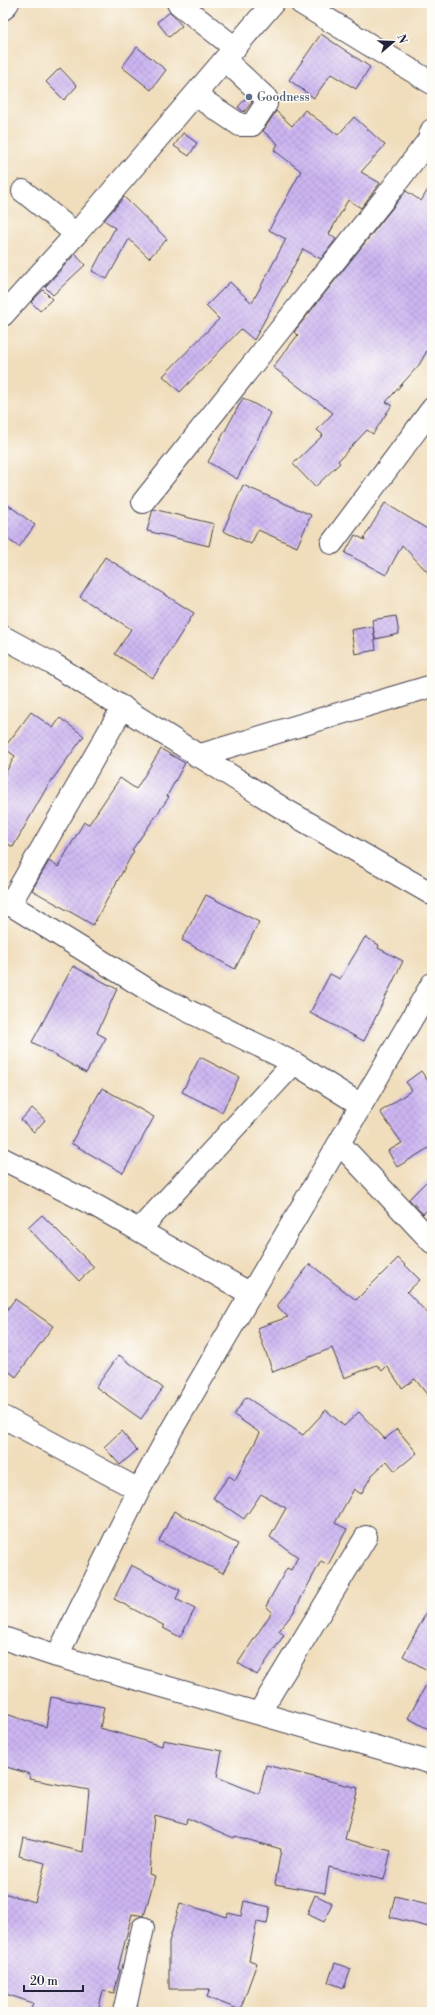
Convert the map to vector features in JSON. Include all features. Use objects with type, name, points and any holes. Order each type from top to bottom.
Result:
[{"type":"street","points":[[3,9],[8,3]]},
{"type":"street","points":[[178,3],[230,54],[266,98],[266,104],[252,125],[240,125],[195,95]]},
{"type":"street","points":[[3,315],[76,234],[273,3]]},
{"type":"street","points":[[300,3],[432,83]]},
{"type":"street","points":[[143,502],[388,194],[428,141],[432,130]]},
{"type":"street","points":[[23,191],[76,234]]},
{"type":"street","points":[[332,543],[432,409]]},
{"type":"street","points":[[3,637],[53,664],[197,756],[287,811],[432,894]]},
{"type":"street","points":[[197,756],[432,686]]},
{"type":"street","points":[[122,707],[6,902],[158,996],[294,1063],[361,1104]]},
{"type":"street","points":[[57,1656],[139,1490],[172,1429],[340,1144],[361,1104],[432,984]]},
{"type":"street","points":[[139,1230],[294,1063]]},
{"type":"street","points":[[340,1144],[432,1242]]},
{"type":"street","points":[[3,1159],[98,1207],[251,1294]]},
{"type":"street","points":[[3,1417],[139,1490]]},
{"type":"street","points":[[259,1713],[366,1537]]},
{"type":"street","points":[[3,1638],[57,1656],[432,1763]]},
{"type":"street","points":[[124,2012],[143,1928]]},
{"type":"building","points":[[170,12],[182,26],[169,37],[157,22]]},
{"type":"building","points":[[321,34],[370,67],[356,89],[331,74],[314,98],[289,80]]},
{"type":"building","points":[[137,47],[166,70],[151,90],[122,67]]},
{"type":"building","points":[[60,68],[77,86],[64,100],[46,82]]},
{"type":"building","points":[[247,97],[252,102],[244,112],[238,107]]},
{"type":"building","points":[[305,110],[338,135],[354,117],[385,145],[361,172],[380,183],[361,208],[348,200],[329,234],[336,239],[321,259],[303,249],[254,340],[241,329],[180,392],[163,376],[219,319],[206,306],[230,282],[252,303],[286,239],[269,230],[301,171],[274,150],[278,144],[263,131],[276,111],[292,126]]},
{"type":"building","points":[[183,133],[197,143],[189,156],[174,146]]},
{"type":"building","points":[[432,183],[432,342],[419,365],[386,402],[392,405],[373,434],[367,430],[338,461],[340,463],[315,487],[293,464],[323,435],[317,430],[333,413],[273,367],[298,335],[294,332],[406,191],[421,201]]},
{"type":"building","points":[[124,197],[167,239],[149,258],[129,239],[107,279],[92,271],[115,228],[104,220]]},
{"type":"building","points":[[75,254],[85,265],[53,295],[45,287]]},
{"type":"building","points":[[43,290],[52,299],[40,311],[31,302]]},
{"type":"building","points":[[243,398],[271,413],[237,479],[208,462]]},
{"type":"building","points":[[243,485],[311,515],[297,547],[258,530],[251,544],[223,531]]},
{"type":"building","points":[[3,501],[35,525],[19,547],[3,536]]},
{"type":"building","points":[[385,503],[432,532],[432,577],[402,545],[386,575],[345,553],[355,535],[365,540],[364,538]]},
{"type":"building","points":[[153,509],[214,524],[209,546],[147,531]]},
{"type":"building","points":[[105,557],[194,613],[153,678],[115,654],[131,629],[80,597]]},
{"type":"building","points":[[396,616],[399,634],[375,639],[372,620]]},
{"type":"building","points":[[373,626],[376,650],[355,654],[351,630]]},
{"type":"building","points":[[31,712],[53,728],[60,718],[84,736],[47,787],[13,847],[3,841],[3,777],[15,756],[4,748]]},
{"type":"building","points":[[161,749],[185,763],[167,796],[169,797],[132,850],[134,851],[93,925],[32,890],[49,861],[58,867],[84,822],[89,824],[120,778],[136,789]]},
{"type":"building","points":[[206,895],[259,922],[235,969],[182,940]]},
{"type":"building","points":[[365,937],[379,945],[378,948],[403,961],[364,1041],[310,1013],[330,974],[340,979]]},
{"type":"building","points":[[73,966],[117,989],[97,1033],[106,1038],[86,1073],[32,1042]]},
{"type":"building","points":[[200,1057],[239,1077],[222,1112],[182,1092]]},
{"type":"building","points":[[421,1071],[432,1087],[432,1146],[397,1167],[388,1151],[402,1143],[380,1112],[412,1090],[406,1082]]},
{"type":"building","points":[[102,1088],[154,1117],[123,1173],[71,1143]]},
{"type":"building","points":[[32,1108],[45,1120],[34,1132],[21,1120]]},
{"type":"building","points":[[432,1176],[432,1205],[423,1214],[409,1199]]},
{"type":"building","points":[[42,1215],[94,1267],[79,1281],[28,1228]]},
{"type":"building","points":[[398,1258],[420,1280],[407,1292],[432,1318],[432,1401],[415,1379],[402,1388],[387,1366],[382,1371],[377,1365],[344,1378],[332,1348],[273,1372],[257,1328],[288,1317],[277,1306],[310,1264],[356,1300]]},
{"type":"building","points":[[15,1299],[53,1326],[16,1377],[3,1367],[3,1315]]},
{"type":"building","points":[[119,1355],[163,1388],[141,1419],[96,1387]]},
{"type":"building","points":[[246,1397],[303,1435],[326,1410],[344,1426],[359,1412],[385,1439],[397,1429],[417,1453],[395,1471],[387,1461],[372,1475],[361,1494],[354,1489],[335,1523],[347,1529],[328,1565],[321,1561],[293,1613],[279,1631],[284,1635],[257,1675],[238,1663],[272,1612],[266,1606],[287,1568],[291,1570],[298,1557],[270,1537],[286,1508],[261,1494],[244,1519],[213,1498],[229,1476],[235,1480],[260,1433],[234,1415]]},
{"type":"building","points":[[121,1431],[137,1450],[120,1465],[104,1447]]},
{"type":"building","points":[[174,1511],[238,1544],[223,1573],[159,1541]]},
{"type":"building","points":[[131,1565],[180,1590],[176,1599],[195,1609],[180,1637],[163,1628],[165,1626],[114,1599]]},
{"type":"building","points":[[432,1602],[432,1673],[403,1656]]},
{"type":"building","points":[[432,1674],[432,1731],[408,1718]]},
{"type":"building","points":[[51,1697],[104,1707],[100,1728],[162,1746],[163,1740],[222,1751],[217,1777],[259,1794],[266,1765],[358,1788],[345,1839],[391,1851],[384,1880],[329,1867],[325,1893],[275,1884],[281,1849],[235,1836],[234,1838],[187,1818],[186,1824],[154,1815],[149,1874],[155,1876],[144,1916],[132,1914],[118,1969],[120,1970],[114,1993],[103,1990],[98,2012],[50,2012],[31,2008],[33,2003],[3,1993],[3,1893],[35,1902],[45,1863],[19,1856],[23,1837],[83,1852],[89,1790],[29,1779],[30,1774],[3,1766],[3,1713],[46,1727]]},
{"type":"building","points":[[315,1895],[332,1903],[324,1922],[307,1914]]},
{"type":"building","points":[[395,1896],[432,1905],[432,1928],[390,1917]]},
{"type":"building","points":[[244,1901],[270,1907],[267,1924],[257,1922],[249,1960],[257,1963],[240,2010],[207,1997],[210,1989],[169,1989],[169,1942],[180,1903],[227,1917],[228,1913],[241,1916]]},
{"type":"building","points":[[335,1963],[351,1969],[344,1988],[328,1982]]},
{"type":"place","name":"Goodness","points":[[249,97]]}]
